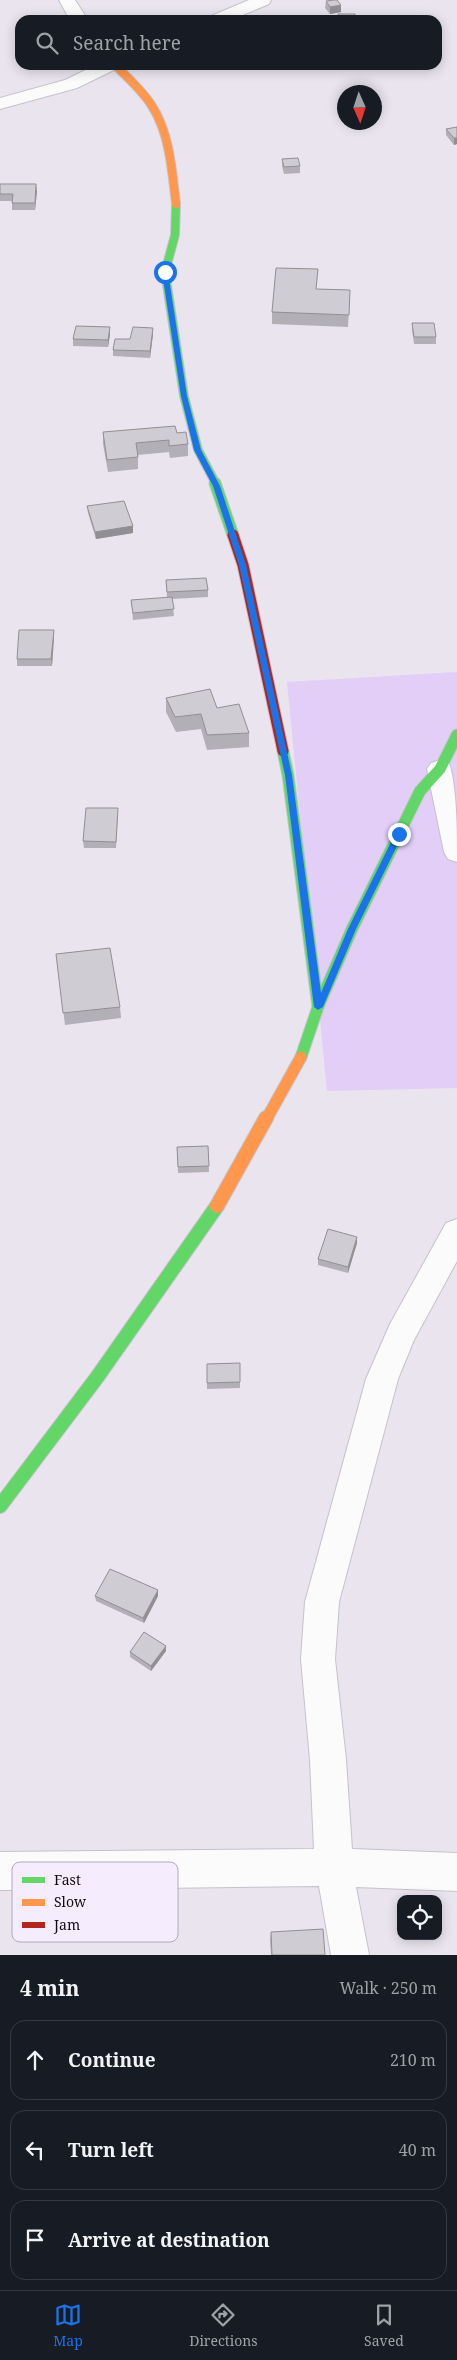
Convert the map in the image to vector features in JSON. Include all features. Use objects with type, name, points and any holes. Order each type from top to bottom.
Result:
[{"type":"street","points":[[67,0],[76,15]]},
{"type":"street","points":[[228,15],[263,0]]},
{"type":"street","points":[[0,104],[71,84],[100,70]]},
{"type":"street","points":[[120,70],[145,97],[159,118],[166,141],[176,204],[175,234],[165,272],[184,396],[198,450],[216,486],[243,565],[258,633],[288,775],[318,1007]]},
{"type":"street","points":[[0,1506],[98,1376],[153,1295],[208,1221],[300,1065],[318,1007],[352,929],[420,791],[440,769],[457,735]]},
{"type":"street","points":[[440,769],[457,852]]},
{"type":"street","points":[[350,1955],[334,1867],[328,1760],[318,1659],[322,1602],[382,1379],[400,1334],[457,1232]]},
{"type":"street","points":[[178,1869],[334,1867],[457,1872]]},
{"type":"shaded area","points":[[457,672],[457,1088],[327,1091],[287,682]]},
{"type":"building","points":[[337,0],[341,5],[330,7],[326,1]]},
{"type":"building","points":[[338,14],[355,15],[338,15]]},
{"type":"building","points":[[457,127],[457,138],[454,138],[446,129]]},
{"type":"building","points":[[298,158],[300,166],[284,167],[282,159]]},
{"type":"building","points":[[0,184],[36,184],[35,203],[12,203],[13,194],[0,194]]},
{"type":"building","points":[[276,268],[318,269],[316,289],[350,290],[349,315],[272,312]]},
{"type":"building","points":[[412,323],[434,323],[436,337],[414,337]]},
{"type":"building","points":[[76,326],[110,327],[108,340],[73,339]]},
{"type":"building","points":[[133,327],[153,328],[150,351],[113,350],[115,339],[130,339]]},
{"type":"building","points":[[175,426],[177,433],[186,432],[188,444],[169,446],[169,440],[136,443],[138,457],[107,460],[103,432]]},
{"type":"building","points":[[124,501],[133,526],[95,532],[87,506]]},
{"type":"building","points":[[206,578],[208,590],[167,592],[166,580]]},
{"type":"building","points":[[172,597],[174,609],[133,613],[131,600]]},
{"type":"building","points":[[19,630],[54,630],[51,659],[17,659]]},
{"type":"building","points":[[210,689],[217,708],[239,704],[249,733],[207,735],[201,714],[175,717],[166,698]]},
{"type":"building","points":[[86,808],[118,808],[116,842],[83,841]]},
{"type":"building","points":[[110,948],[120,1007],[63,1013],[56,954]]},
{"type":"building","points":[[208,1146],[209,1166],[178,1167],[177,1147]]},
{"type":"building","points":[[328,1229],[357,1237],[348,1267],[318,1259]]},
{"type":"building","points":[[240,1363],[240,1382],[207,1383],[207,1364]]},
{"type":"building","points":[[110,1569],[158,1590],[143,1618],[95,1596]]},
{"type":"building","points":[[144,1632],[166,1646],[151,1666],[130,1652]]},
{"type":"building","points":[[323,1929],[325,1955],[272,1955],[271,1932]]},
{"type":"traffic: fast","points":[[176,204],[175,235],[165,272],[184,396],[198,450],[217,486],[233,535]]},
{"type":"traffic: fast","points":[[301,1057],[318,1007],[352,929],[420,791],[440,769],[457,735]]},
{"type":"traffic: fast","points":[[283,751],[288,775],[318,1007]]},
{"type":"traffic: fast","points":[[0,1506],[98,1376],[217,1206]]},
{"type":"traffic: slow","points":[[120,70],[146,97],[159,119],[168,150],[176,204]]},
{"type":"traffic: slow","points":[[217,1206],[301,1057]]},
{"type":"traffic: jam","points":[[233,535],[243,565],[283,751]]},
{"type":"route","points":[[165,272],[184,396],[198,450],[216,486],[243,565],[288,775],[318,1007],[352,929],[399,834]]}]
